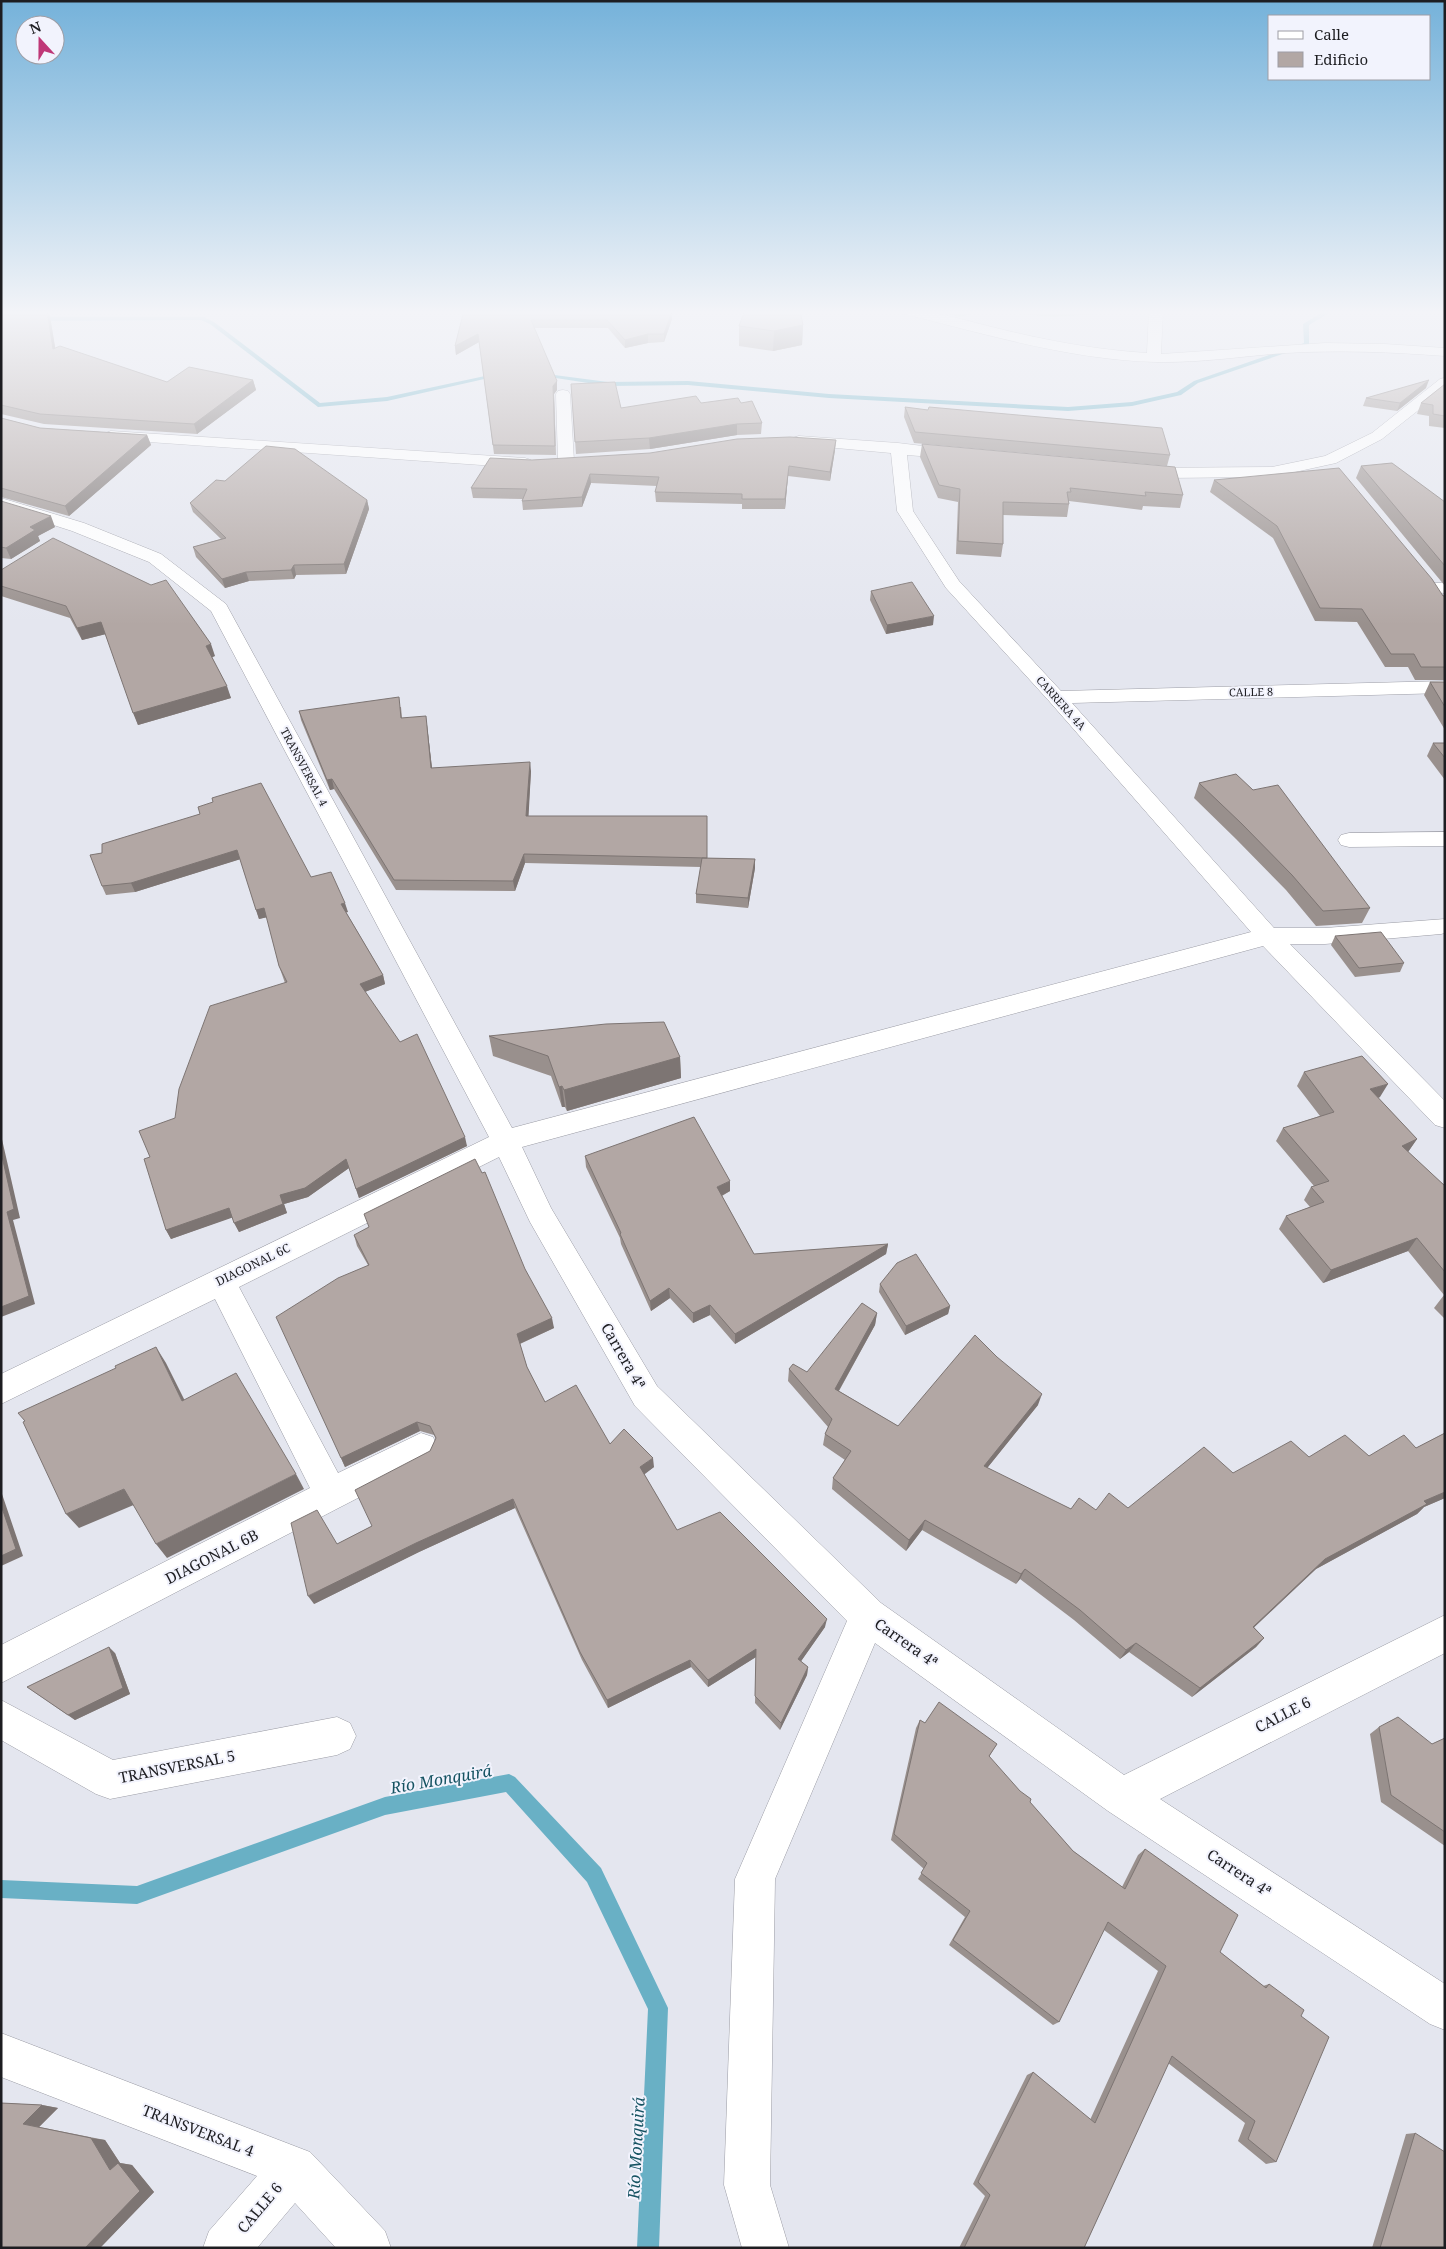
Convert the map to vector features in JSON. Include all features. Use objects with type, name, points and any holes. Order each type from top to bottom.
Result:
[{"type":"street","points":[[564,415],[566,462]]},
{"type":"street","points":[[1123,470],[1162,473],[1272,472],[1330,460],[1377,436],[1404,415]]},
{"type":"street","points":[[94,435],[545,463],[584,460]]},
{"type":"street","points":[[780,440],[898,448],[976,456]]},
{"type":"street","name":"CARRERA 4A","points":[[898,448],[905,511],[952,584],[1056,697],[1268,936],[1445,1118]]},
{"type":"street","points":[[1330,460],[1343,475]]},
{"type":"street","name":"TRANSVERSAL 4","points":[[1,503],[70,532],[155,558],[218,608],[504,1141]]},
{"type":"street","points":[[1423,573],[1442,593]]},
{"type":"street","name":"CALLE 8","points":[[1056,697],[1445,687]]},
{"type":"street","points":[[1349,840],[1445,839]]},
{"type":"street","name":"DIAGONAL 6C","points":[[1,1390],[504,1141],[1268,936],[1325,936],[1440,926]]},
{"type":"street","name":"Carrera 4ª","points":[[504,1141],[540,1214],[646,1396],[868,1616],[1122,1797],[1445,2009]]},
{"type":"street","points":[[221,1281],[332,1495]]},
{"type":"street","name":"DIAGONAL 6B","points":[[1,1665],[421,1448]]},
{"type":"street","points":[[766,2248],[747,2185],[755,1879],[868,1616]]},
{"type":"street","name":"CALLE 6","points":[[1122,1797],[1445,1633]]},
{"type":"street","name":"TRANSVERSAL 5","points":[[1,1719],[110,1780],[337,1736]]},
{"type":"street","name":"TRANSVERSAL 4","points":[[1,2055],[294,2168],[368,2248]]},
{"type":"street","name":"CALLE 6","points":[[226,2248],[294,2168]]},
{"type":"building","points":[[55,415],[206,415],[194,424]]},
{"type":"building","points":[[489,415],[554,415],[555,446],[493,445]]},
{"type":"building","points":[[573,415],[758,415],[762,423],[737,424],[649,438],[575,442]]},
{"type":"building","points":[[908,415],[1017,415],[1162,428],[1170,455],[915,432]]},
{"type":"building","points":[[1,418],[40,428],[147,435],[65,506],[1,488]]},
{"type":"building","points":[[790,437],[836,440],[830,472],[789,466],[785,499],[742,499],[742,494],[655,492],[659,477],[590,474],[582,497],[522,501],[527,489],[471,488],[490,458],[532,460],[650,453],[737,439]]},
{"type":"building","points":[[922,444],[1175,467],[1183,495],[1145,492],[1146,496],[1070,488],[1071,492],[1067,492],[1069,504],[1003,502],[1003,544],[958,541],[960,489],[939,485]]},
{"type":"building","points":[[266,446],[295,449],[367,500],[344,564],[294,565],[291,570],[246,572],[222,579],[193,547],[226,538],[190,503],[216,480],[225,481]]},
{"type":"building","points":[[1392,463],[1445,502],[1445,566],[1361,466]]},
{"type":"building","points":[[1339,468],[1432,579],[1443,596],[1445,596],[1445,667],[1421,667],[1414,654],[1391,654],[1362,609],[1320,608],[1277,526],[1214,480]]},
{"type":"building","points":[[1,501],[51,516],[30,527],[35,530],[6,548],[1,547]]},
{"type":"building","points":[[53,538],[151,585],[166,580],[211,644],[206,646],[227,686],[133,713],[101,622],[77,628],[66,606],[1,586],[1,570]]},
{"type":"building","points":[[912,582],[934,616],[887,625],[871,591]]},
{"type":"building","points":[[1430,682],[1445,682],[1445,707]]},
{"type":"building","points":[[399,697],[401,718],[426,716],[431,768],[530,762],[526,816],[707,816],[707,858],[524,854],[513,881],[394,880],[332,779],[327,780],[299,711]]},
{"type":"building","points":[[1433,743],[1445,743],[1445,758]]},
{"type":"building","points":[[1236,774],[1253,790],[1278,785],[1370,908],[1323,911],[1292,875],[1199,783]]},
{"type":"building","points":[[261,783],[311,877],[331,872],[345,903],[341,904],[383,975],[360,984],[400,1042],[417,1034],[465,1137],[356,1189],[346,1159],[305,1188],[280,1195],[283,1204],[234,1223],[229,1208],[166,1230],[144,1159],[150,1157],[139,1131],[175,1118],[179,1089],[210,1006],[287,982],[279,966],[264,908],[256,910],[237,850],[131,883],[102,886],[90,855],[102,853],[102,844],[200,814],[198,807],[213,802],[212,798]]},
{"type":"building","points":[[702,858],[755,859],[748,898],[696,894]]},
{"type":"building","points":[[1381,932],[1404,963],[1359,968],[1335,936]]},
{"type":"building","points":[[664,1022],[680,1057],[564,1090],[562,1086],[559,1087],[548,1056],[489,1036],[606,1024]]},
{"type":"building","points":[[1362,1056],[1388,1084],[1370,1089],[1417,1139],[1402,1146],[1445,1186],[1445,1272],[1417,1238],[1331,1270],[1286,1216],[1324,1202],[1311,1187],[1329,1181],[1283,1128],[1334,1112],[1304,1072]]},
{"type":"building","points":[[694,1117],[730,1181],[717,1187],[754,1254],[888,1244],[735,1334],[710,1305],[693,1313],[669,1288],[650,1301],[585,1156]]},
{"type":"building","points":[[1,1152],[14,1209],[7,1212],[29,1296],[1,1307]]},
{"type":"building","points":[[475,1159],[482,1173],[485,1172],[525,1269],[552,1318],[517,1334],[527,1367],[545,1402],[576,1385],[610,1444],[624,1429],[653,1458],[640,1467],[677,1530],[720,1512],[827,1619],[798,1659],[808,1667],[781,1723],[755,1696],[756,1649],[708,1680],[690,1660],[607,1700],[580,1652],[513,1499],[416,1543],[308,1596],[291,1523],[317,1510],[337,1544],[372,1526],[355,1490],[430,1451],[436,1438],[430,1426],[417,1422],[341,1458],[276,1317],[338,1278],[369,1265],[354,1235],[369,1227],[364,1214]]},
{"type":"building","points":[[916,1254],[950,1306],[906,1326],[880,1284],[897,1263]]},
{"type":"building","points":[[862,1303],[877,1313],[835,1389],[898,1426],[975,1335],[997,1357],[1042,1394],[984,1466],[1071,1509],[1079,1498],[1096,1510],[1109,1493],[1128,1508],[1204,1447],[1233,1473],[1291,1441],[1309,1457],[1345,1435],[1369,1456],[1404,1435],[1416,1448],[1445,1433],[1445,1492],[1424,1501],[1427,1504],[1325,1559],[1253,1627],[1264,1638],[1200,1688],[1136,1643],[1126,1650],[1080,1610],[1025,1569],[1021,1574],[925,1520],[909,1540],[833,1478],[851,1451],[825,1434],[832,1419],[789,1369],[793,1364],[807,1372]]},
{"type":"building","points":[[156,1347],[182,1401],[236,1373],[296,1474],[156,1544],[124,1489],[66,1514],[23,1422],[25,1421],[18,1413],[116,1368],[115,1366]]},
{"type":"building","points":[[1,1505],[16,1549],[1,1556]]},
{"type":"building","points":[[109,1647],[123,1688],[68,1715],[27,1687]]},
{"type":"building","points":[[939,1702],[997,1744],[989,1756],[1020,1791],[1031,1799],[1030,1802],[1073,1851],[1125,1889],[1145,1849],[1238,1915],[1220,1952],[1266,1988],[1269,1984],[1304,2010],[1301,2016],[1329,2037],[1276,2162],[1248,2139],[1255,2121],[1172,2056],[1084,2248],[964,2248],[990,2195],[978,2182],[1033,2072],[1095,2123],[1166,1966],[1108,1922],[1059,2022],[953,1940],[970,1911],[921,1873],[927,1863],[894,1834],[920,1720],[925,1723]]},
{"type":"building","points":[[1398,1717],[1432,1744],[1445,1738],[1445,1832],[1391,1795],[1379,1727]]},
{"type":"building","points":[[1,2103],[42,2105],[23,2124],[91,2138],[110,2170],[118,2163],[140,2191],[85,2248],[1,2248]]},
{"type":"building","points":[[1415,2133],[1445,2152],[1445,2248],[1380,2248]]},
{"type":"waterway","name":"Río Monquirá","points":[[1,1889],[137,1895],[385,1806],[509,1783],[594,1875],[658,2008],[648,2248]]}]
